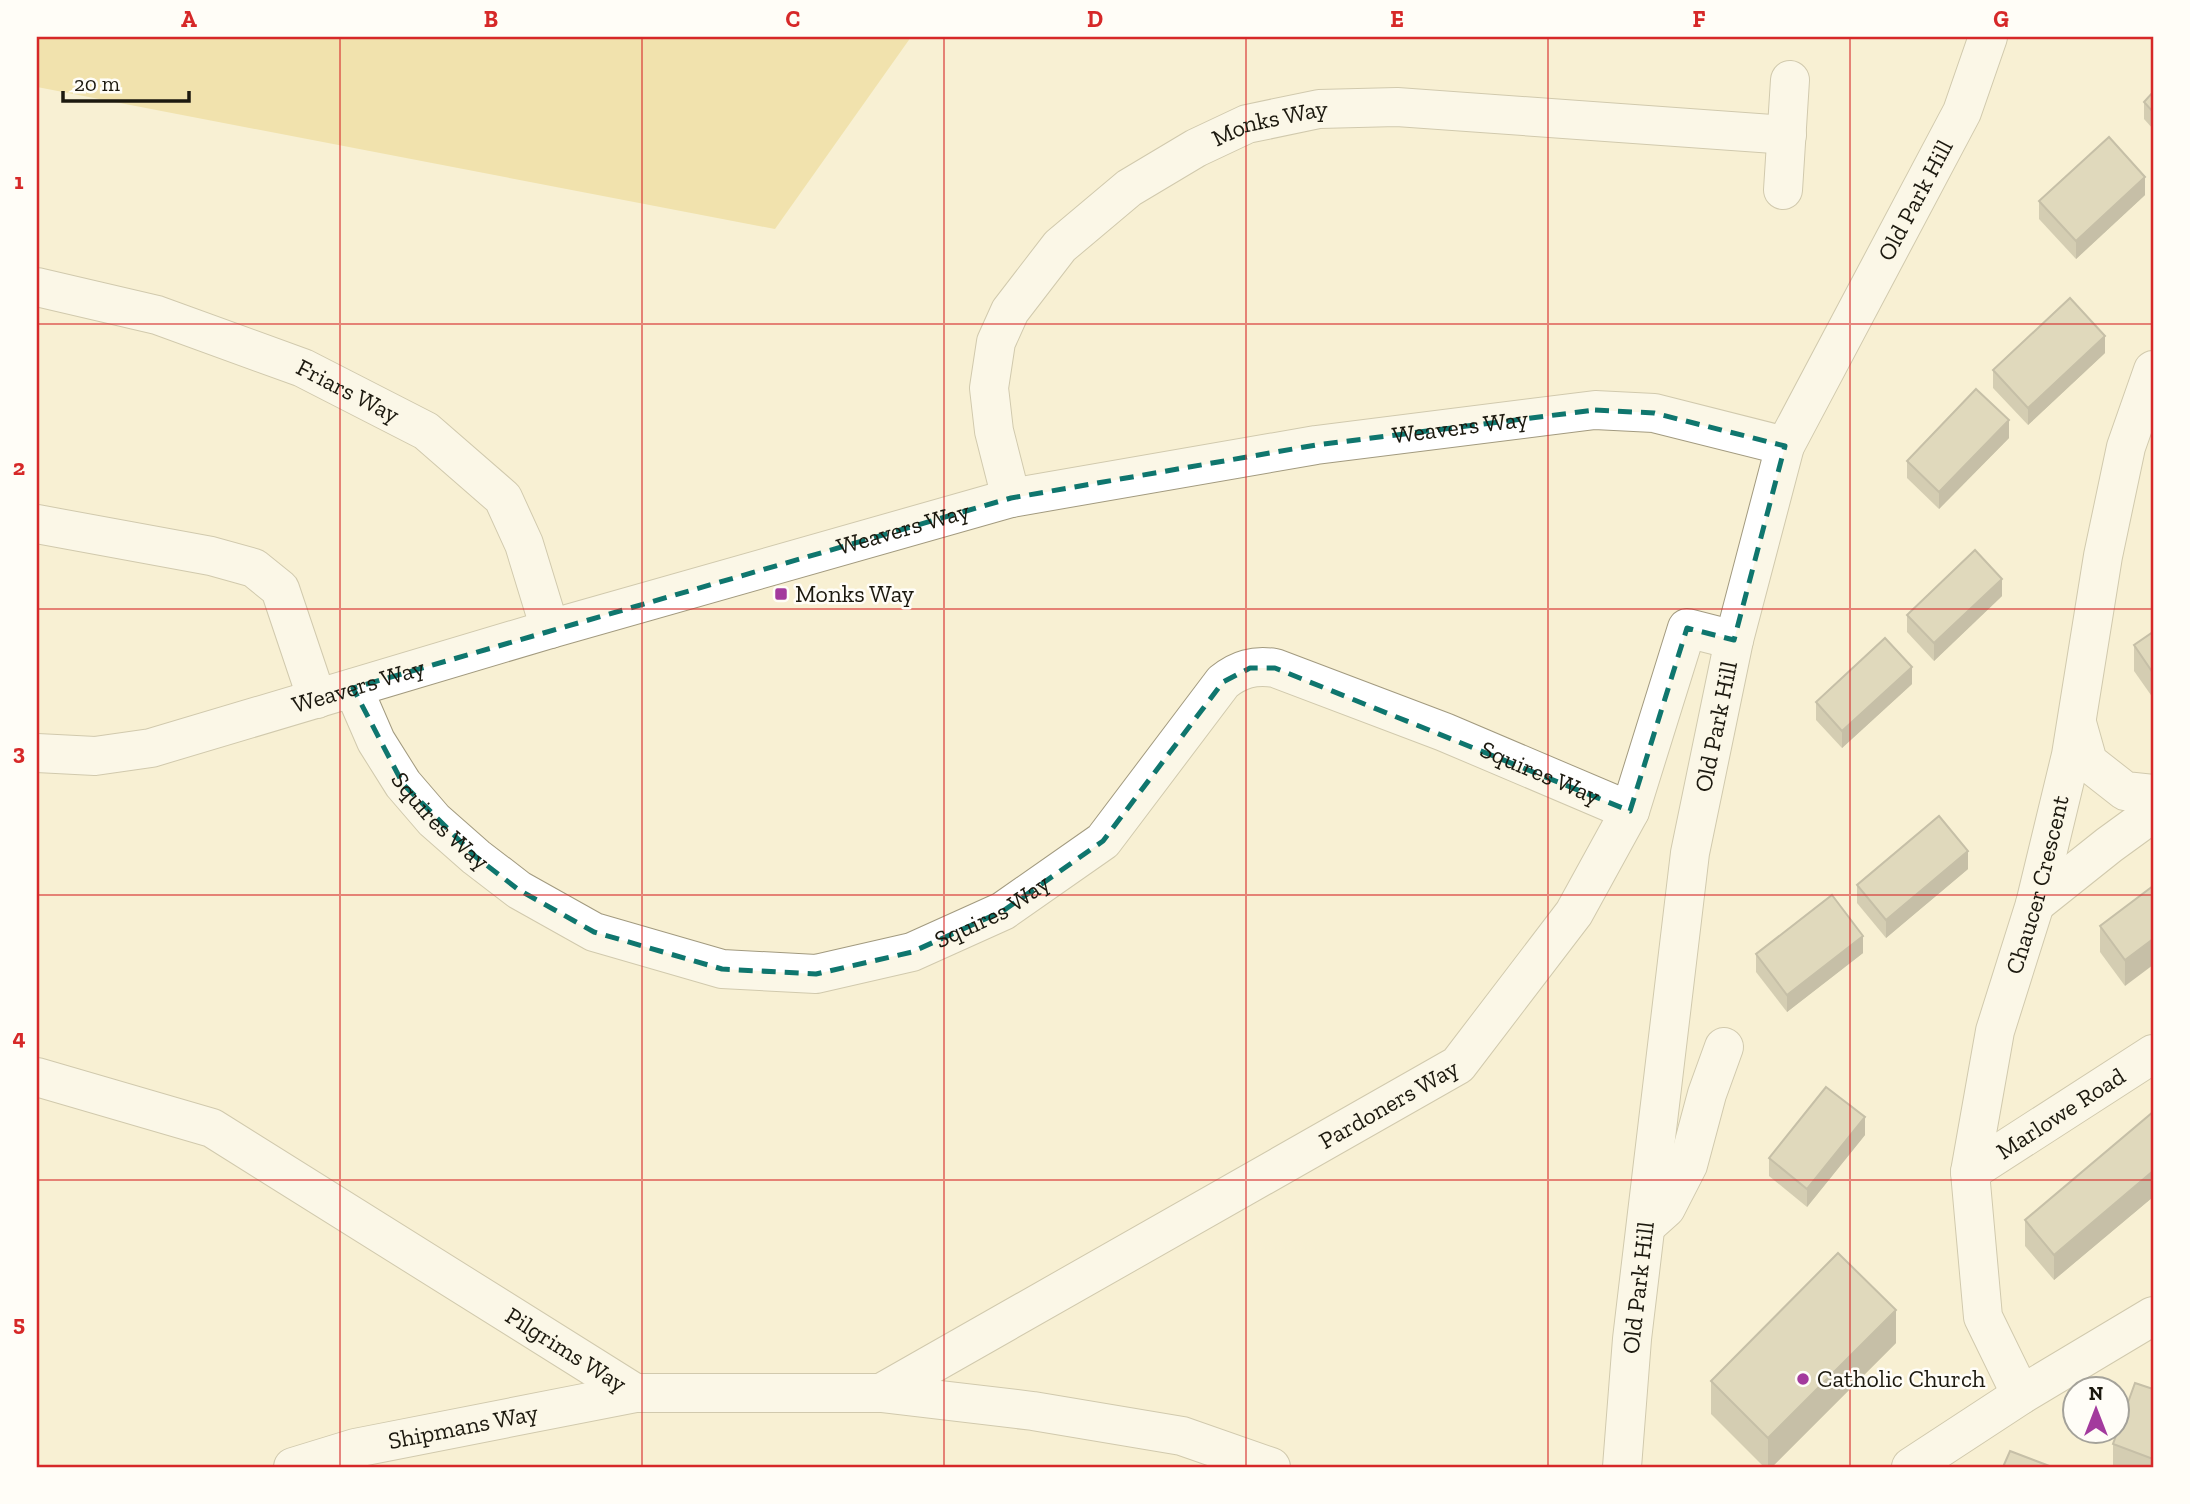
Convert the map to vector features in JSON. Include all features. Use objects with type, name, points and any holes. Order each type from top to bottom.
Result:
[{"type":"street","name":"Old Park Hill","points":[[1622,1467],[1632,1339],[1690,853],[1734,640],[1785,446],[1962,112],[1988,37]]},
{"type":"street","points":[[1783,190],[1790,80]]},
{"type":"street","name":"Monks Way","points":[[1011,498],[994,431],[989,388],[996,342],[1010,311],[1060,246],[1129,188],[1196,148],[1247,124],[1319,109],[1398,107],[1787,135]]},
{"type":"street","name":"Friars Way","points":[[37,287],[157,315],[303,368],[426,431],[503,498],[524,544],[550,629]]},
{"type":"street","name":"Chaucer Crescent","points":[[2021,1395],[1983,1317],[1970,1172],[1995,1031],[2035,904],[2071,755],[2103,556],[2123,461],[2153,370]]},
{"type":"street","name":"Weavers Way","points":[[37,753],[94,756],[151,748],[550,629],[1011,498],[1315,445],[1595,410],[1654,413],[1785,446]]},
{"type":"street","points":[[37,524],[211,556],[254,568],[280,589],[317,699]]},
{"type":"street","name":"Pardoners Way","points":[[881,1393],[1458,1065],[1574,913],[1630,811],[1687,628],[1734,640]]},
{"type":"street","name":"Squires Way","points":[[354,688],[376,741],[403,784],[434,820],[519,890],[594,932],[722,969],[816,974],[912,952],[1003,911],[1103,841],[1223,682],[1235,672],[1250,667],[1275,668],[1444,732],[1630,811]]},
{"type":"street","points":[[2077,723],[2088,762],[2125,791],[2153,794]]},
{"type":"street","points":[[2035,904],[2153,813]]},
{"type":"street","points":[[1646,1226],[1666,1208],[1688,1165],[1707,1094],[1724,1047]]},
{"type":"street","name":"Marlowe Road","points":[[1970,1172],[2153,1054]]},
{"type":"street","name":"Pilgrims Way","points":[[37,1077],[212,1128],[635,1393],[881,1393],[1032,1411],[1182,1436],[1271,1467]]},
{"type":"street","points":[[1911,1467],[2021,1395],[2153,1316]]},
{"type":"street","name":"Shipmans Way","points":[[293,1467],[355,1448],[635,1393]]},
{"type":"highlighted area","points":[[1595,410],[1654,413],[1785,446],[1734,640],[1687,628],[1630,811],[1275,668],[1250,668],[1223,682],[1103,841],[1003,911],[912,952],[816,974],[722,969],[594,932],[519,890],[476,857],[403,784],[353,688],[1011,498],[1316,445]]},
{"type":"shaded area","points":[[37,37],[911,37],[775,229],[37,87]]},
{"type":"building","points":[[2153,92],[2153,112],[2144,102]]},
{"type":"building","points":[[2109,137],[2145,177],[2076,241],[2039,201]]},
{"type":"building","points":[[2070,298],[2105,336],[2028,408],[1993,370]]},
{"type":"building","points":[[1976,389],[2009,420],[1939,492],[1907,461]]},
{"type":"building","points":[[1975,550],[2002,579],[1934,643],[1907,615]]},
{"type":"building","points":[[2153,632],[2153,673],[2134,645]]},
{"type":"building","points":[[1885,638],[1912,667],[1842,731],[1816,702]]},
{"type":"building","points":[[1939,816],[1968,851],[1886,920],[1857,885]]},
{"type":"building","points":[[2153,886],[2153,939],[2125,960],[2100,926]]},
{"type":"building","points":[[1832,895],[1863,936],[1787,995],[1756,954]]},
{"type":"building","points":[[1826,1087],[1865,1117],[1807,1189],[1769,1158]]},
{"type":"building","points":[[2153,1112],[2153,1171],[2054,1255],[2025,1220]]},
{"type":"building","name":"Catholic Church","points":[[1838,1253],[1896,1310],[1768,1438],[1711,1381]]},
{"type":"building","points":[[2135,1383],[2153,1389],[2153,1459],[2113,1444],[2130,1444],[2130,1397]]},
{"type":"building","points":[[2010,1451],[2052,1467],[2003,1467]]},
{"type":"place","name":"Monks Way","points":[[781,594]]},
{"type":"place","name":"Catholic Church","points":[[1803,1379]]}]
